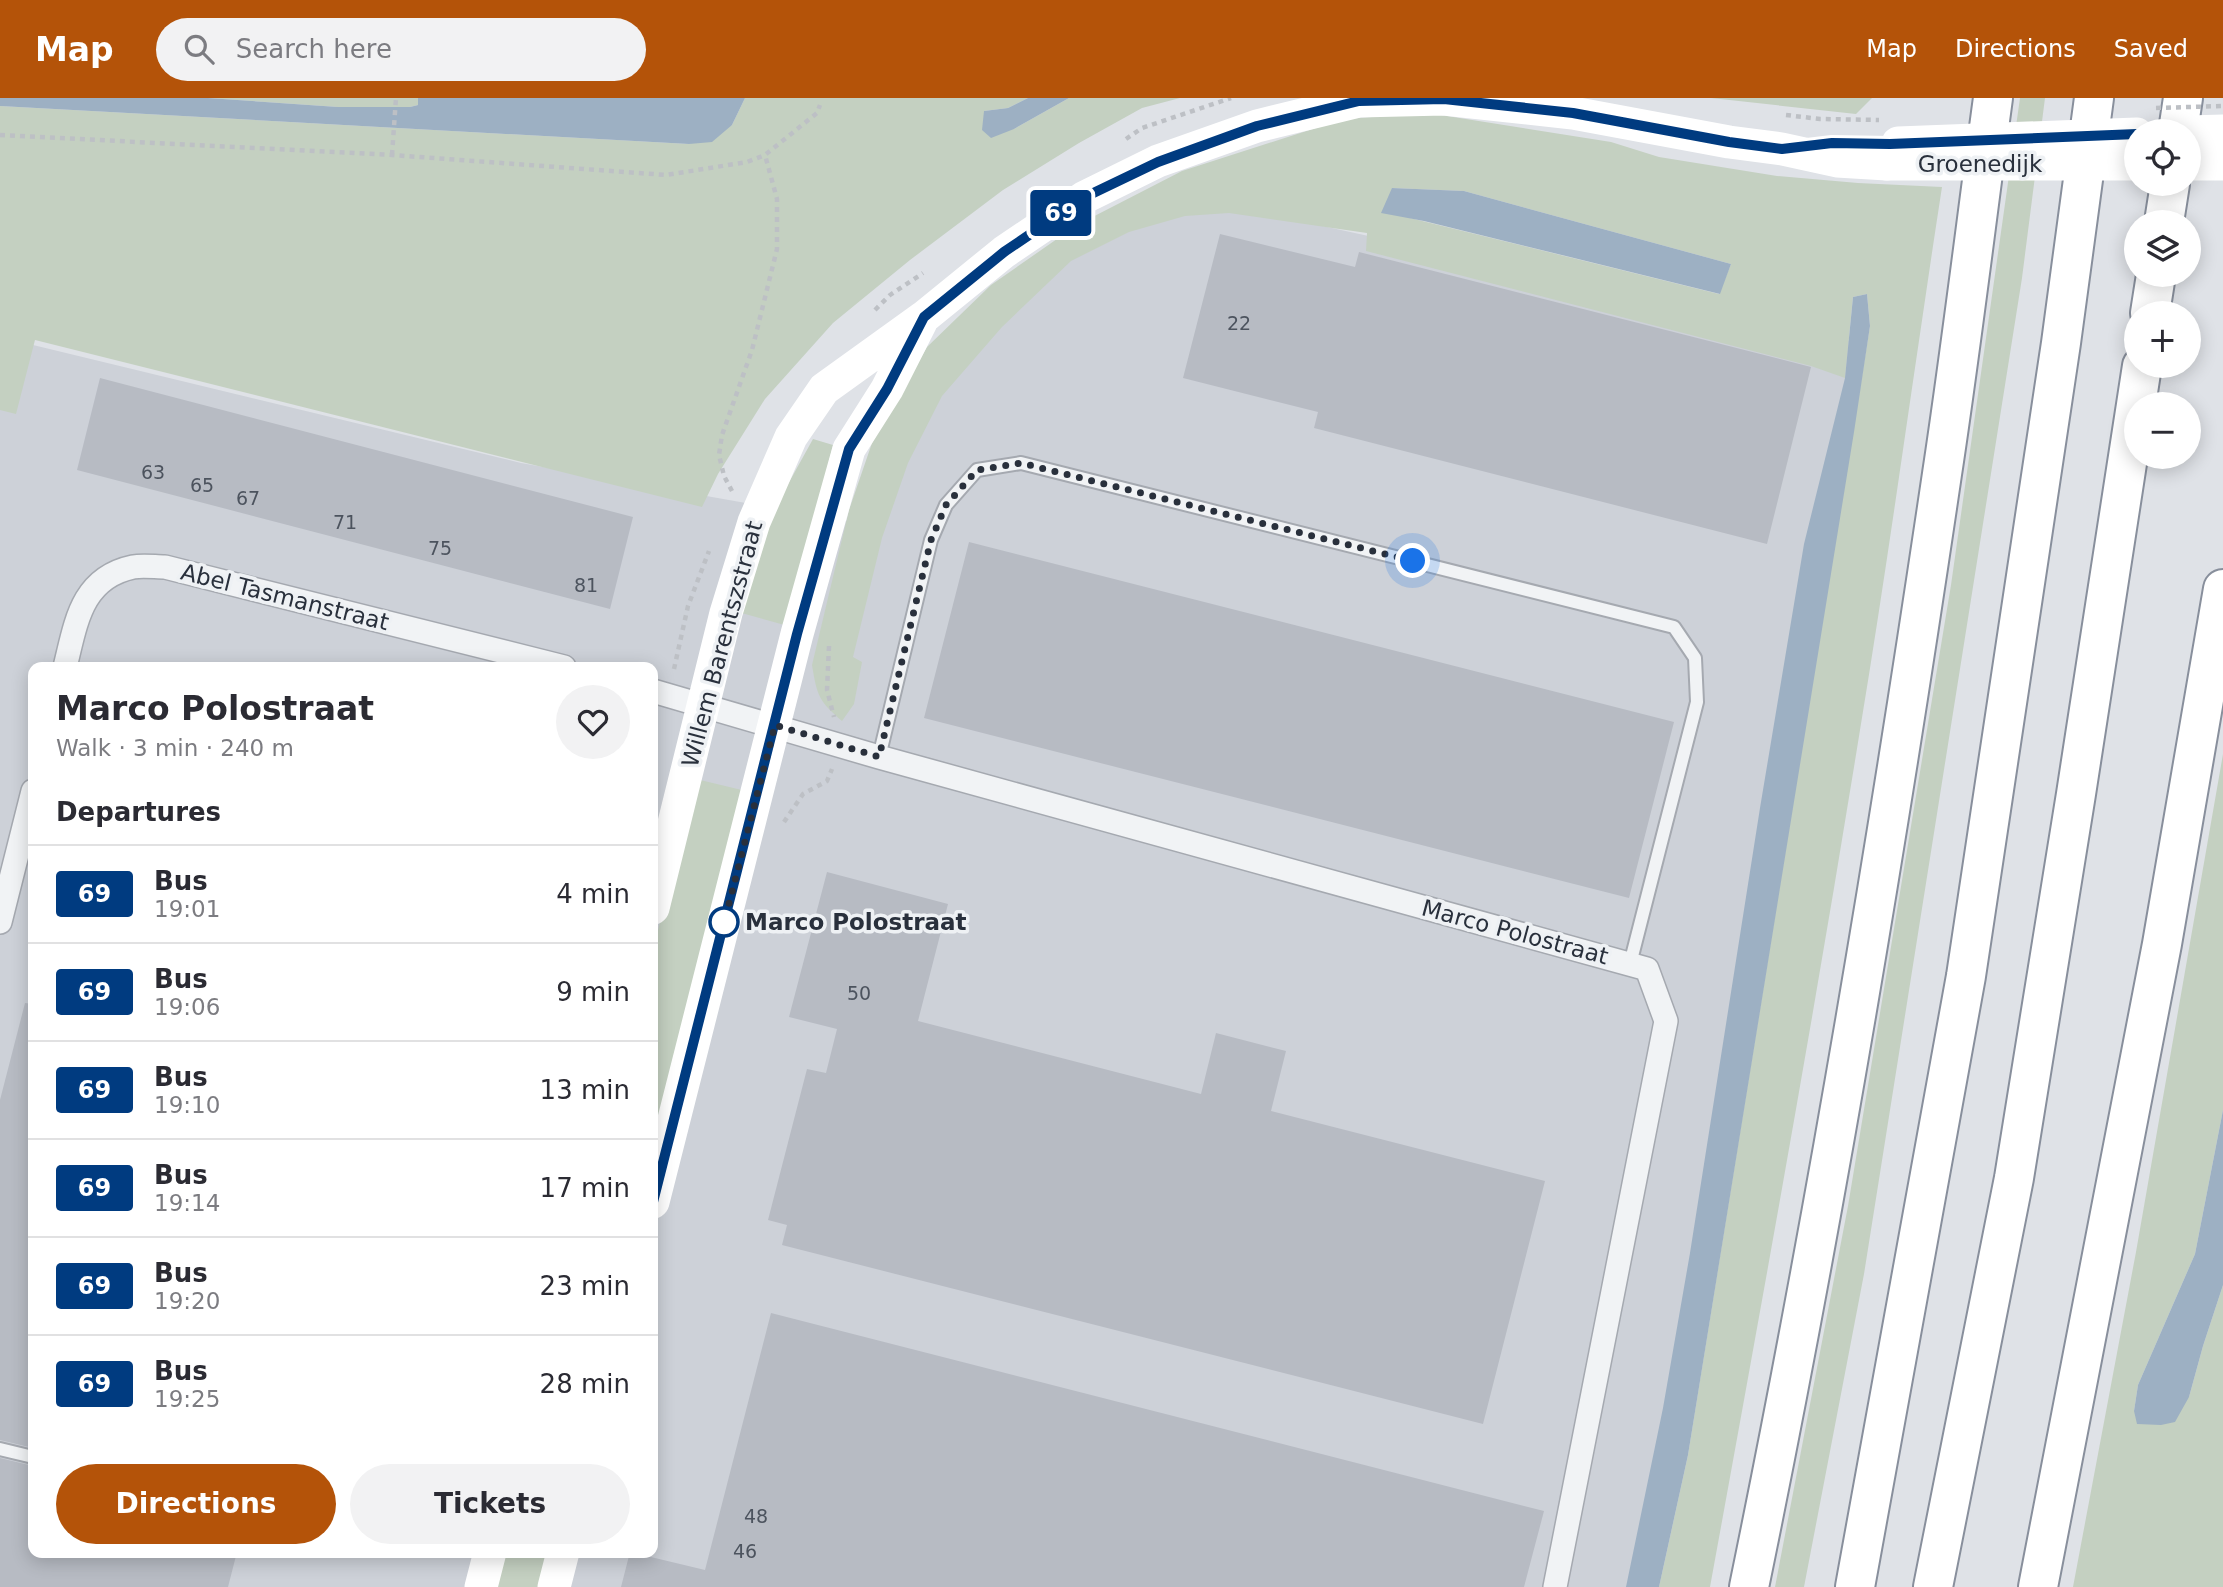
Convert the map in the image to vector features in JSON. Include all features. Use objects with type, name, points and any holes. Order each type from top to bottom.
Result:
[{"type":"highway","points":[[1749,1587],[1786,1408],[1856,1017],[1942,473],[1993,98]]},
{"type":"highway","points":[[1855,1587],[1966,976],[2061,343],[2094,98]]},
{"type":"highway","points":[[2180,119],[2183,98]]},
{"type":"highway","points":[[1933,1587],[2014,1178],[2077,794],[2140,378]]},
{"type":"highway","points":[[2038,1587],[2162,944],[2223,589]]},
{"type":"main road","name":"Groenedijk","points":[[1359,101],[1444,99],[1573,113],[1782,149],[1832,143],[2124,134]]},
{"type":"main road","name":"Willem Barentszstraat","points":[[658,888],[726,613],[754,522],[790,437],[824,389],[924,317],[1004,252],[1085,197],[1158,162],[1257,126],[1359,101]]},
{"type":"main road","points":[[2201,132],[2223,131]]},
{"type":"main road","name":"Groenedijk","points":[[1886,143],[2124,163]]},
{"type":"main road","points":[[2201,164],[2223,164]]},
{"type":"main road","name":"Willem Barentszstraat","points":[[658,1182],[797,634],[849,449],[887,389],[924,317]]},
{"type":"main road","points":[[481,1587],[488,1558]]},
{"type":"main road","points":[[554,1587],[561,1558]]},
{"type":"street","name":"Abel Tasmanstraat","points":[[66,662],[83,603],[95,587],[111,573],[135,566],[165,567],[531,662]]},
{"type":"street","points":[[658,692],[704,705]]},
{"type":"street","name":"Marco Polostraat","points":[[704,705],[879,757],[1647,969],[1666,1021],[1555,1587]]},
{"type":"street","points":[[0,922],[28,812]]},
{"type":"lane","points":[[879,757],[931,540],[946,505],[977,470],[1021,463],[1674,627],[1695,658],[1697,702],[1630,964]]},
{"type":"lane","points":[[0,1449],[28,1456]]},
{"type":"path","points":[[392,156],[396,99]]},
{"type":"path","points":[[0,135],[392,156],[666,175],[747,162],[765,155],[817,113],[820,105]]},
{"type":"path","points":[[1780,114],[1820,118],[1886,143]]},
{"type":"path","points":[[732,491],[724,476],[719,455],[722,435],[751,350],[777,249],[777,199],[765,155]]},
{"type":"shaded area","points":[[1235,207],[1860,343],[1642,1587],[0,1587],[0,337],[521,463],[875,526],[926,401],[1078,244],[1179,213]]},
{"type":"green space","points":[[208,98],[418,98],[418,105],[338,107]]},
{"type":"green space","points":[[745,98],[1028,98],[1008,108],[984,111],[1014,129],[1069,98],[1180,98],[1142,108],[1003,190],[910,260],[833,323],[765,399],[718,474],[702,507],[35,340],[16,414],[0,410],[0,106],[689,144],[732,125]]},
{"type":"green space","points":[[1711,98],[1872,98],[1856,114]]},
{"type":"green space","points":[[2020,98],[2045,98],[2022,278],[1864,1274],[1804,1587],[1775,1587],[1848,1206],[1951,585]]},
{"type":"green space","points":[[1428,113],[1611,142],[1659,157],[1777,176],[1942,187],[1882,594],[1842,837],[1710,1587],[1659,1587],[1688,1455],[1870,326],[1867,294],[1853,297],[1845,378],[1811,366],[1366,251],[1367,233],[1229,213],[1185,216],[1129,232],[1071,261],[1002,327],[942,396],[908,463],[882,538],[853,657],[862,662],[854,704],[842,721],[824,703],[816,684],[812,665],[849,510],[872,443],[927,347],[991,285],[1077,225],[1182,171],[1344,119]],"holes":[[[1392,188],[1464,191],[1731,264],[1719,294],[1410,218]]]},
{"type":"green space","points":[[813,439],[833,445],[788,626],[738,612],[777,504]]},
{"type":"green space","points":[[2223,754],[2223,1110],[2195,1254],[2138,1385],[2134,1411],[2189,1397],[2223,1285],[2223,1587],[2073,1587],[2136,1252]]},
{"type":"green space","points":[[696,779],[746,791],[658,1136],[658,930]]},
{"type":"green space","points":[[498,1558],[549,1558],[542,1587],[491,1587]]},
{"type":"water","points":[[0,98],[208,98],[338,107],[410,107],[418,105],[418,98],[745,98],[732,125],[712,142],[689,144],[0,106]]},
{"type":"water","points":[[1028,98],[1069,98],[1014,129],[991,138],[982,130],[984,111],[1008,108]]},
{"type":"water","points":[[1392,188],[1464,191],[1731,264],[1720,294],[1424,221],[1381,213]]},
{"type":"water","points":[[1867,294],[1870,326],[1854,432],[1688,1455],[1659,1587],[1626,1587],[1663,1408],[1690,1253],[1804,544],[1845,378],[1853,297]]},
{"type":"water","points":[[2223,1110],[2223,1285],[2189,1397],[2175,1422],[2161,1425],[2137,1424],[2134,1411],[2138,1385],[2195,1254]]},
{"type":"building","points":[[1220,234],[1355,267],[1359,252],[1811,367],[1767,544],[1314,428],[1318,412],[1183,378]]},
{"type":"building","points":[[100,378],[633,517],[610,609],[77,470]]},
{"type":"building","points":[[969,542],[1674,722],[1629,898],[924,718]]},
{"type":"building","points":[[827,872],[948,904],[918,1021],[1201,1094],[1216,1033],[1286,1051],[1271,1111],[1545,1181],[1483,1424],[782,1245],[787,1225],[768,1220],[807,1069],[826,1073],[837,1029],[789,1017]]},
{"type":"building","points":[[25,1003],[28,1003],[28,1447],[0,1440],[0,1100]]},
{"type":"building","points":[[771,1313],[1544,1511],[1524,1587],[621,1587],[628,1558],[655,1558],[705,1570]]},
{"type":"building","points":[[0,1458],[28,1465],[28,1558],[235,1558],[228,1587],[0,1587]]},
{"type":"bus line","name":"69","points":[[658,1182],[797,634],[849,449],[887,389],[924,317],[1004,252],[1085,197],[1158,162],[1257,126],[1359,101],[1444,99],[1573,113],[1782,149],[1832,143],[1890,144],[2124,134]]},
{"type":"place","name":"Marco Polostraat","points":[[724,922]]},
{"type":"route","points":[[724,922],[722,931],[775,725],[879,757],[931,540],[946,505],[977,470],[1021,463],[1413,561]]}]
